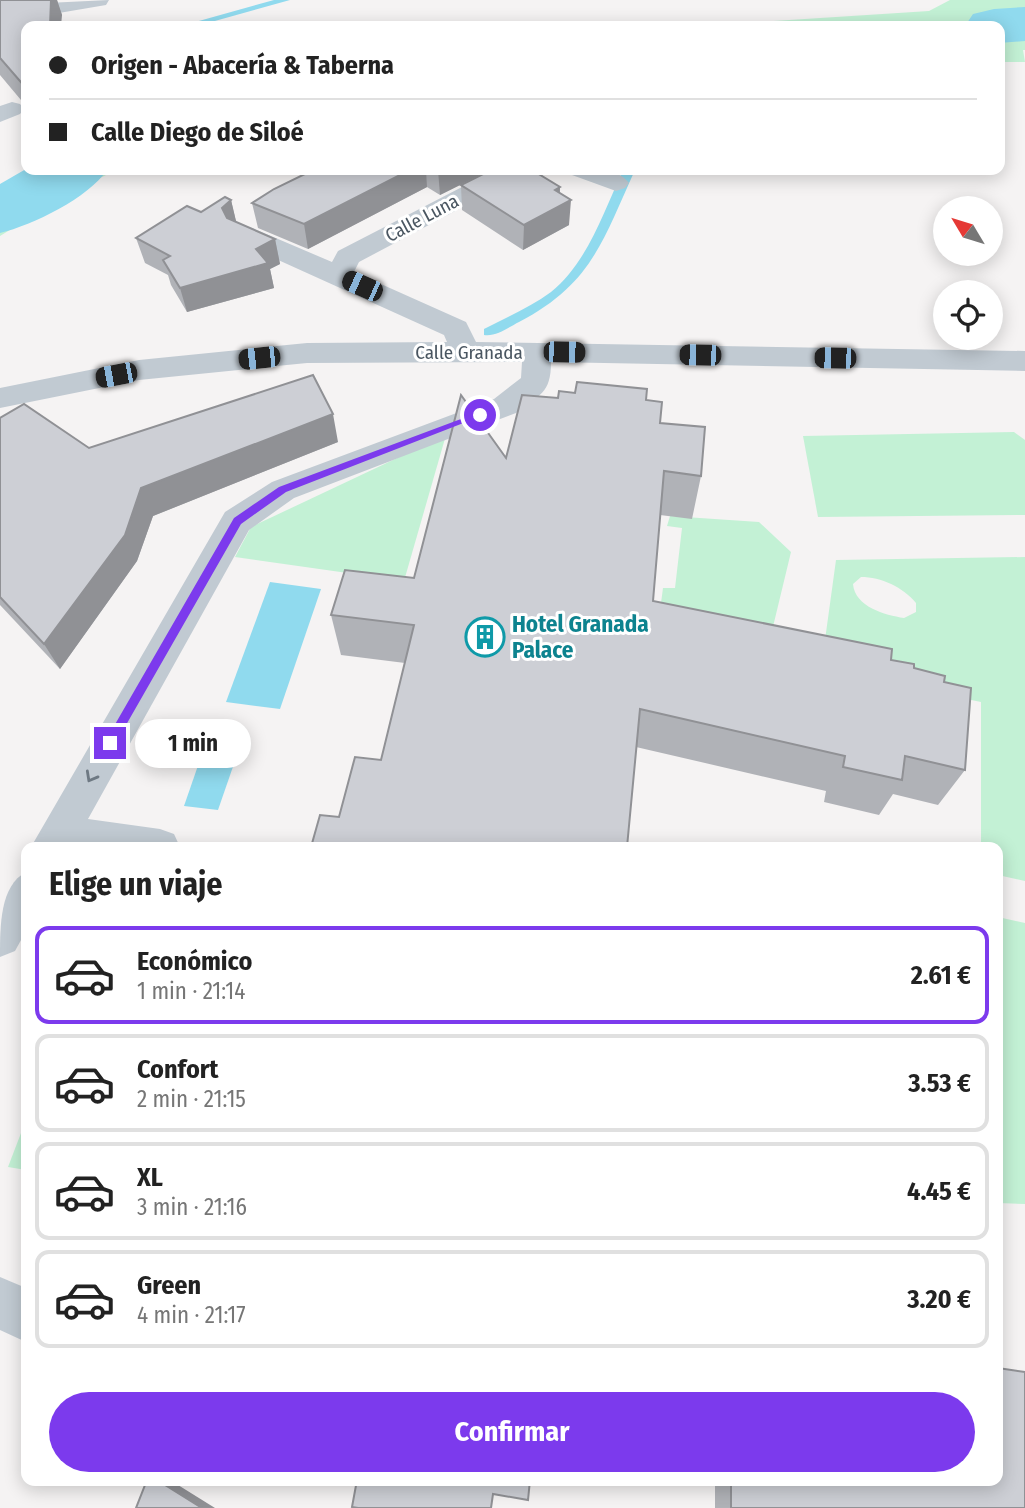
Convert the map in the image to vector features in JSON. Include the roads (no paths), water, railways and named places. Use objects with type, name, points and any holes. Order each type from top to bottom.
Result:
[{"type":"street","points":[[0,6],[47,9],[98,0]]},
{"type":"street","name":"Calle Luna","points":[[339,275],[348,257],[504,175]]},
{"type":"street","points":[[594,175],[616,183]]},
{"type":"street","points":[[243,234],[456,329],[465,351]]},
{"type":"street","name":"Calle Granada","points":[[0,398],[139,370],[307,353],[465,351],[1025,361]]},
{"type":"street","points":[[85,842],[55,840],[237,521],[283,490],[505,406],[536,382],[537,352]]},
{"type":"street","points":[[0,937],[21,900]]},
{"type":"street","points":[[0,1302],[21,1313]]},
{"type":"water","points":[[270,582],[321,589],[280,709],[226,702]]},
{"type":"water","points":[[202,754],[236,758],[218,810],[184,806]]},
{"type":"waterway","points":[[205,21],[285,0]]},
{"type":"waterway","points":[[1005,25],[1025,24]]},
{"type":"waterway","points":[[0,212],[65,175]]},
{"type":"waterway","points":[[489,332],[539,305],[567,285],[598,237],[627,175]]},
{"type":"place","name":"Hotel Granada Palace","points":[[485,637]]}]
